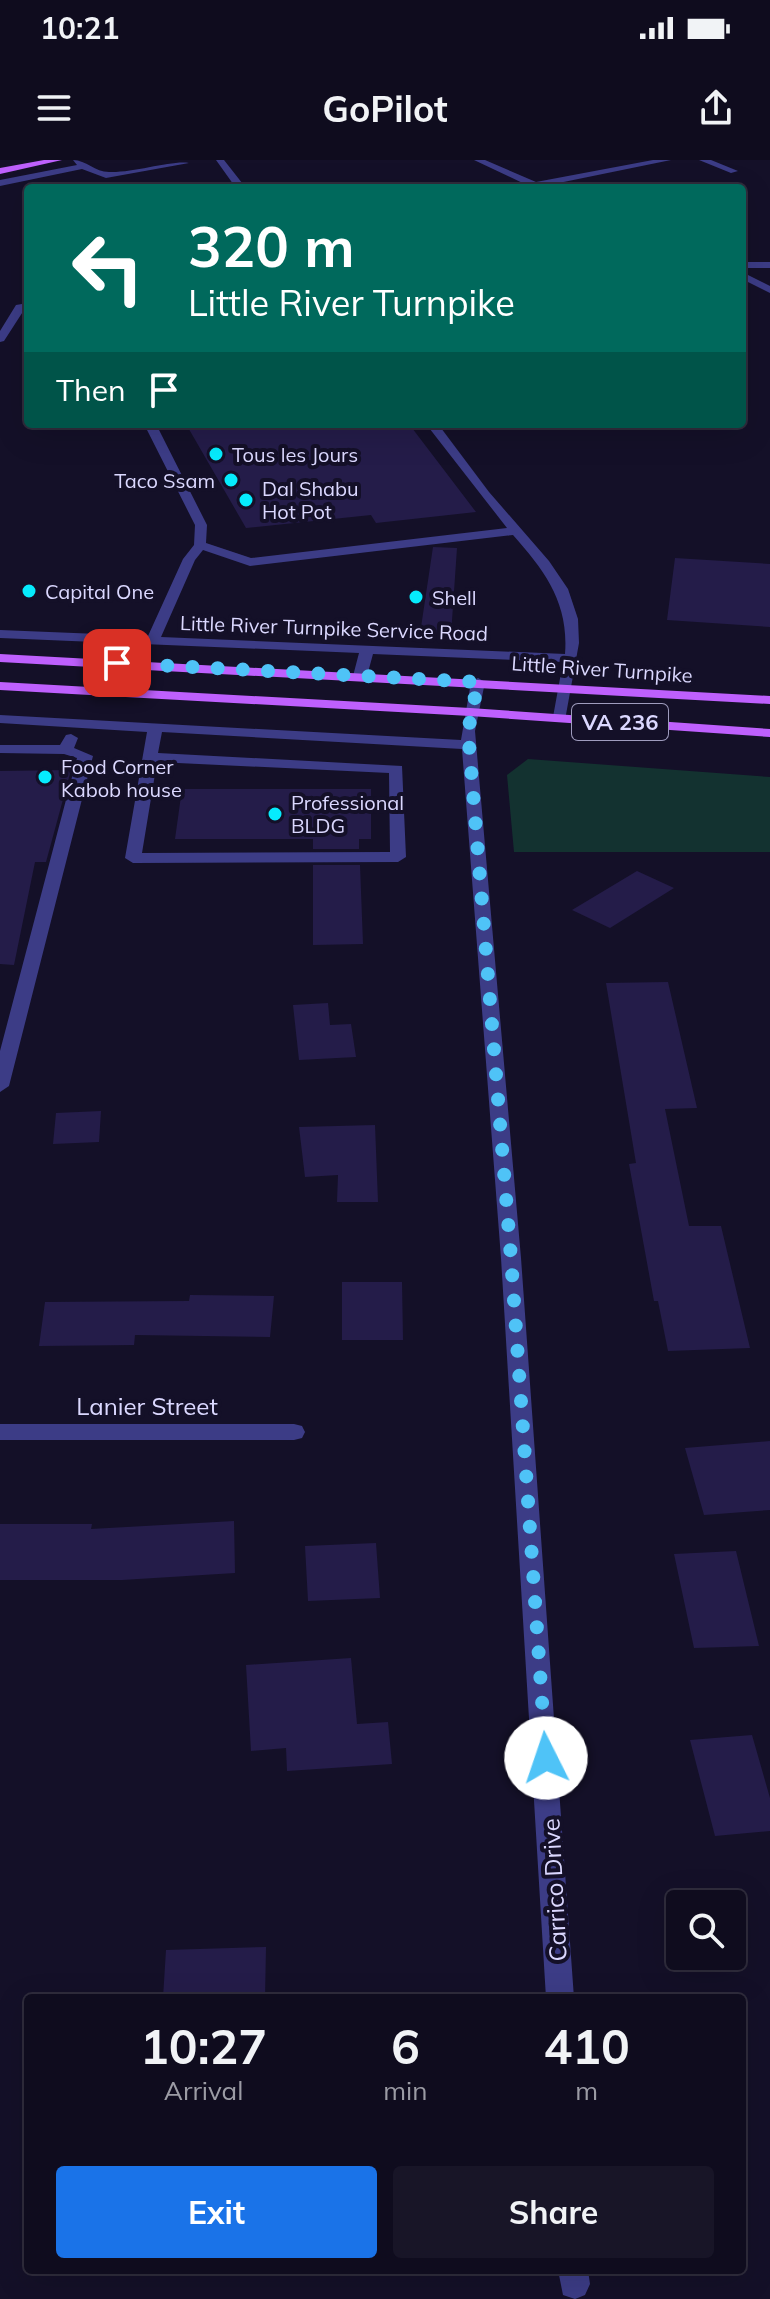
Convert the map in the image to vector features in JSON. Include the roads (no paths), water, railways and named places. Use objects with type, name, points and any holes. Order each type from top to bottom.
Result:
[{"type":"main road","points":[[0,171],[58,160]]},
{"type":"main road","name":"Little River Turnpike","points":[[0,658],[770,700]]},
{"type":"main road","name":"VA 236","points":[[0,686],[560,717],[770,733]]},
{"type":"street","points":[[155,160],[166,166]]},
{"type":"street","points":[[0,183],[83,165],[129,162],[166,166],[185,163],[180,160]]},
{"type":"street","points":[[220,160],[238,184]]},
{"type":"street","points":[[478,160],[533,184]]},
{"type":"street","points":[[517,177],[611,160]]},
{"type":"street","points":[[548,184],[667,160]]},
{"type":"street","points":[[703,160],[734,171]]},
{"type":"street","points":[[83,165],[106,175],[142,165]]},
{"type":"street","points":[[746,265],[770,265]]},
{"type":"street","points":[[746,277],[770,290]]},
{"type":"street","points":[[5,308],[24,307]]},
{"type":"street","points":[[0,339],[24,307]]},
{"type":"street","points":[[152,428],[201,525],[200,545],[189,559],[153,640]]},
{"type":"street","points":[[435,428],[516,531],[545,560],[561,590],[571,620],[570,658],[560,717]]},
{"type":"street","points":[[200,545],[250,562],[516,531]]},
{"type":"street","name":"Little River Turnpike Service Road","points":[[0,634],[570,658]]},
{"type":"street","points":[[47,660],[60,637]]},
{"type":"street","points":[[360,676],[367,648]]},
{"type":"street","name":"Carrico Drive","points":[[478,682],[470,712],[469,745],[512,1274],[560,1994]]},
{"type":"street","points":[[0,719],[469,745]]},
{"type":"street","points":[[65,750],[78,724]]},
{"type":"street","points":[[150,757],[397,769],[398,857],[133,858],[150,757],[155,728]]},
{"type":"street","points":[[0,749],[65,750],[85,756],[0,1086]]},
{"type":"street","name":"Lanier Street","points":[[0,1432],[294,1432]]},
{"type":"place","name":"Tous les Jours","points":[[216,454]]},
{"type":"place","name":"Taco Ssam","points":[[231,480]]},
{"type":"place","name":"Dal Shabu Hot Pot","points":[[246,500]]},
{"type":"place","name":"Capital One","points":[[29,591]]},
{"type":"place","name":"Shell","points":[[416,597]]},
{"type":"place","name":"Food Corner Kabob house","points":[[45,777]]},
{"type":"place","name":"Professional BLDG","points":[[275,814]]}]
